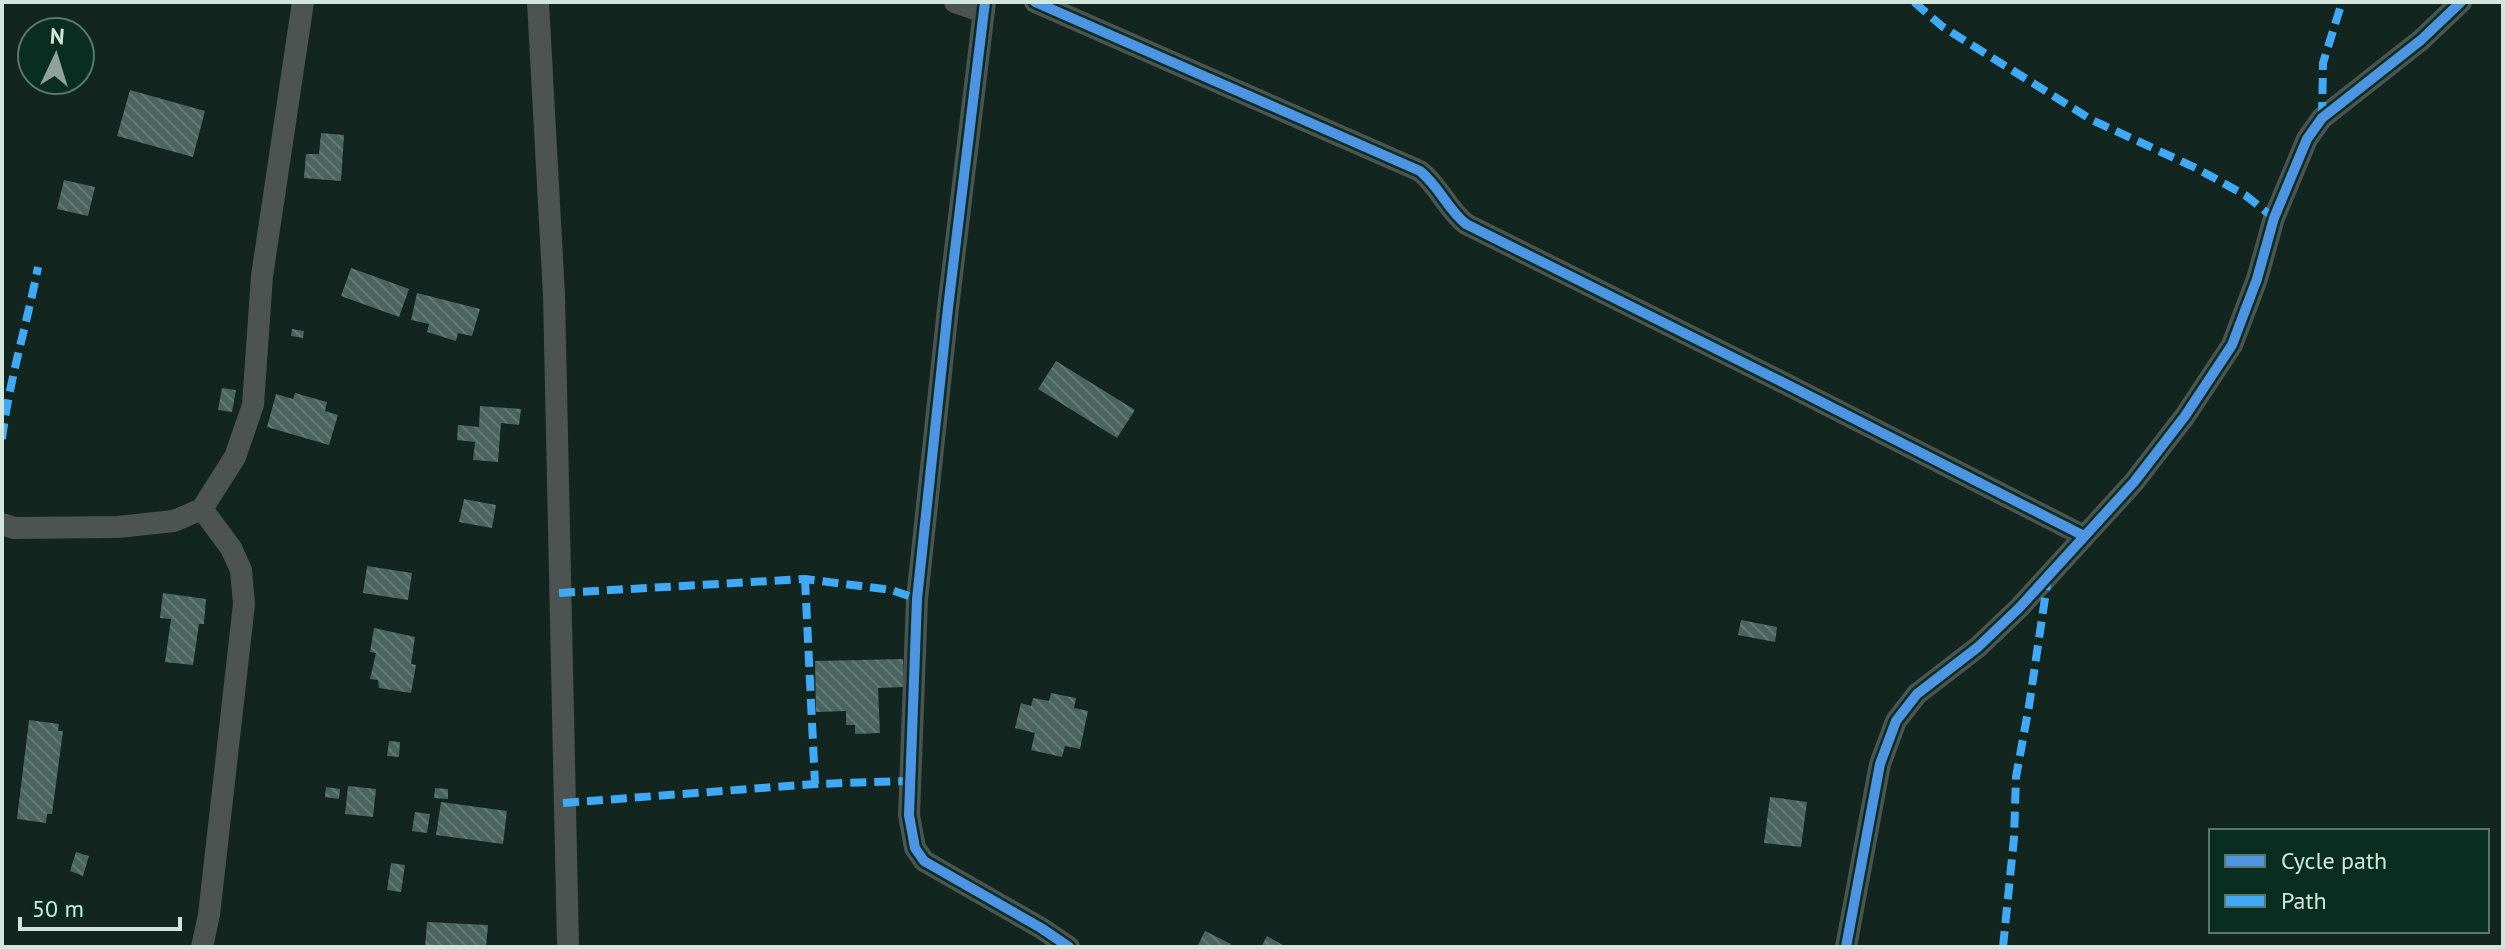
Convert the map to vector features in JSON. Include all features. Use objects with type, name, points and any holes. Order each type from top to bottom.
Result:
[{"type":"street","points":[[2,524],[14,528],[146,526],[174,521],[202,509],[235,457],[253,405],[262,276],[303,2]]},
{"type":"street","points":[[538,2],[554,295],[568,947]]},
{"type":"street","points":[[955,2],[985,7],[946,323],[917,599],[909,815],[915,848],[924,861],[1069,947]]},
{"type":"street","points":[[1035,2],[1420,171],[1432,181],[1452,213],[1466,224],[2084,536]]},
{"type":"street","points":[[1846,947],[1880,764],[1896,721],[1917,694],[1978,647],[2019,608],[2134,482],[2185,416],[2232,345],[2295,162],[2314,128],[2322,118],[2421,40],[2461,2]]},
{"type":"street","points":[[202,509],[231,548],[241,570],[244,604],[209,915],[202,947]]},
{"type":"building","points":[[130,90],[205,111],[193,157],[117,136]]},
{"type":"building","points":[[321,133],[344,135],[341,181],[304,178],[306,154],[319,154]]},
{"type":"building","points":[[64,180],[95,187],[88,216],[57,209]]},
{"type":"building","points":[[351,268],[409,289],[399,317],[341,296]]},
{"type":"building","points":[[417,293],[480,309],[472,336],[458,333],[456,341],[427,332],[429,324],[411,320]]},
{"type":"building","points":[[292,329],[304,331],[303,338],[291,336]]},
{"type":"building","points":[[1056,361],[1135,410],[1117,438],[1038,389]]},
{"type":"building","points":[[222,388],[236,390],[232,412],[218,410]]},
{"type":"building","points":[[295,393],[327,402],[325,411],[338,415],[329,445],[267,427],[276,394],[293,399]]},
{"type":"building","points":[[480,406],[521,409],[519,425],[501,423],[498,462],[473,460],[475,442],[457,440],[458,425],[479,427]]},
{"type":"building","points":[[464,499],[496,505],[492,528],[459,522]]},
{"type":"building","points":[[367,566],[412,573],[408,600],[363,593]]},
{"type":"building","points":[[163,593],[206,599],[204,624],[199,624],[193,665],[165,662],[171,619],[160,618]]},
{"type":"building","points":[[1741,620],[1777,627],[1775,642],[1738,635]]},
{"type":"building","points":[[374,628],[415,637],[411,664],[416,665],[411,693],[379,688],[378,680],[370,679],[376,653],[370,652]]},
{"type":"building","points":[[903,659],[904,687],[878,688],[880,733],[855,734],[855,725],[846,725],[846,711],[816,712],[815,661]]},
{"type":"building","points":[[1051,693],[1076,698],[1074,708],[1088,711],[1080,749],[1065,746],[1062,757],[1031,750],[1035,733],[1015,728],[1021,703],[1031,706],[1033,698],[1049,701]]},
{"type":"building","points":[[29,720],[59,724],[58,731],[63,731],[52,814],[47,814],[46,823],[17,819]]},
{"type":"building","points":[[389,741],[400,742],[399,757],[387,756]]},
{"type":"building","points":[[348,786],[376,789],[373,817],[345,814]]},
{"type":"building","points":[[326,787],[340,789],[339,799],[325,797]]},
{"type":"building","points":[[435,788],[448,789],[448,799],[434,798]]},
{"type":"building","points":[[1770,797],[1807,802],[1801,847],[1764,843]]},
{"type":"building","points":[[441,802],[507,811],[503,844],[436,835]]},
{"type":"building","points":[[415,812],[430,814],[427,833],[412,831]]},
{"type":"building","points":[[76,852],[89,856],[83,876],[70,871]]},
{"type":"building","points":[[391,863],[405,865],[401,892],[387,890]]},
{"type":"building","points":[[427,922],[488,925],[486,947],[425,947]]},
{"type":"building","points":[[1205,931],[1231,944],[1230,947],[1197,947]]},
{"type":"building","points":[[1267,936],[1286,947],[1261,947]]},
{"type":"marked path","points":[[1914,2],[1943,27],[2092,120],[2196,168],[2245,195],[2274,218]]},
{"type":"marked path","points":[[2322,118],[2323,63],[2342,2]]},
{"type":"marked path","points":[[2,439],[38,267]]},
{"type":"marked path","points":[[2003,947],[2014,838],[2016,777],[2048,578]]},
{"type":"marked path","points":[[805,579],[815,784]]},
{"type":"marked path","points":[[559,593],[805,579],[892,590],[917,599]]},
{"type":"marked path","points":[[563,803],[815,784],[908,781]]},
{"type":"cycle path","points":[[985,2],[917,599],[909,815],[915,848],[924,861],[1069,947]]},
{"type":"cycle path","points":[[1035,2],[1420,171],[1466,224],[2084,536]]},
{"type":"cycle path","points":[[1846,947],[1880,764],[1896,721],[1917,694],[1978,647],[2019,608],[2134,482],[2185,416],[2232,345],[2257,279],[2274,218],[2307,139],[2322,118],[2421,40],[2461,2]]}]
